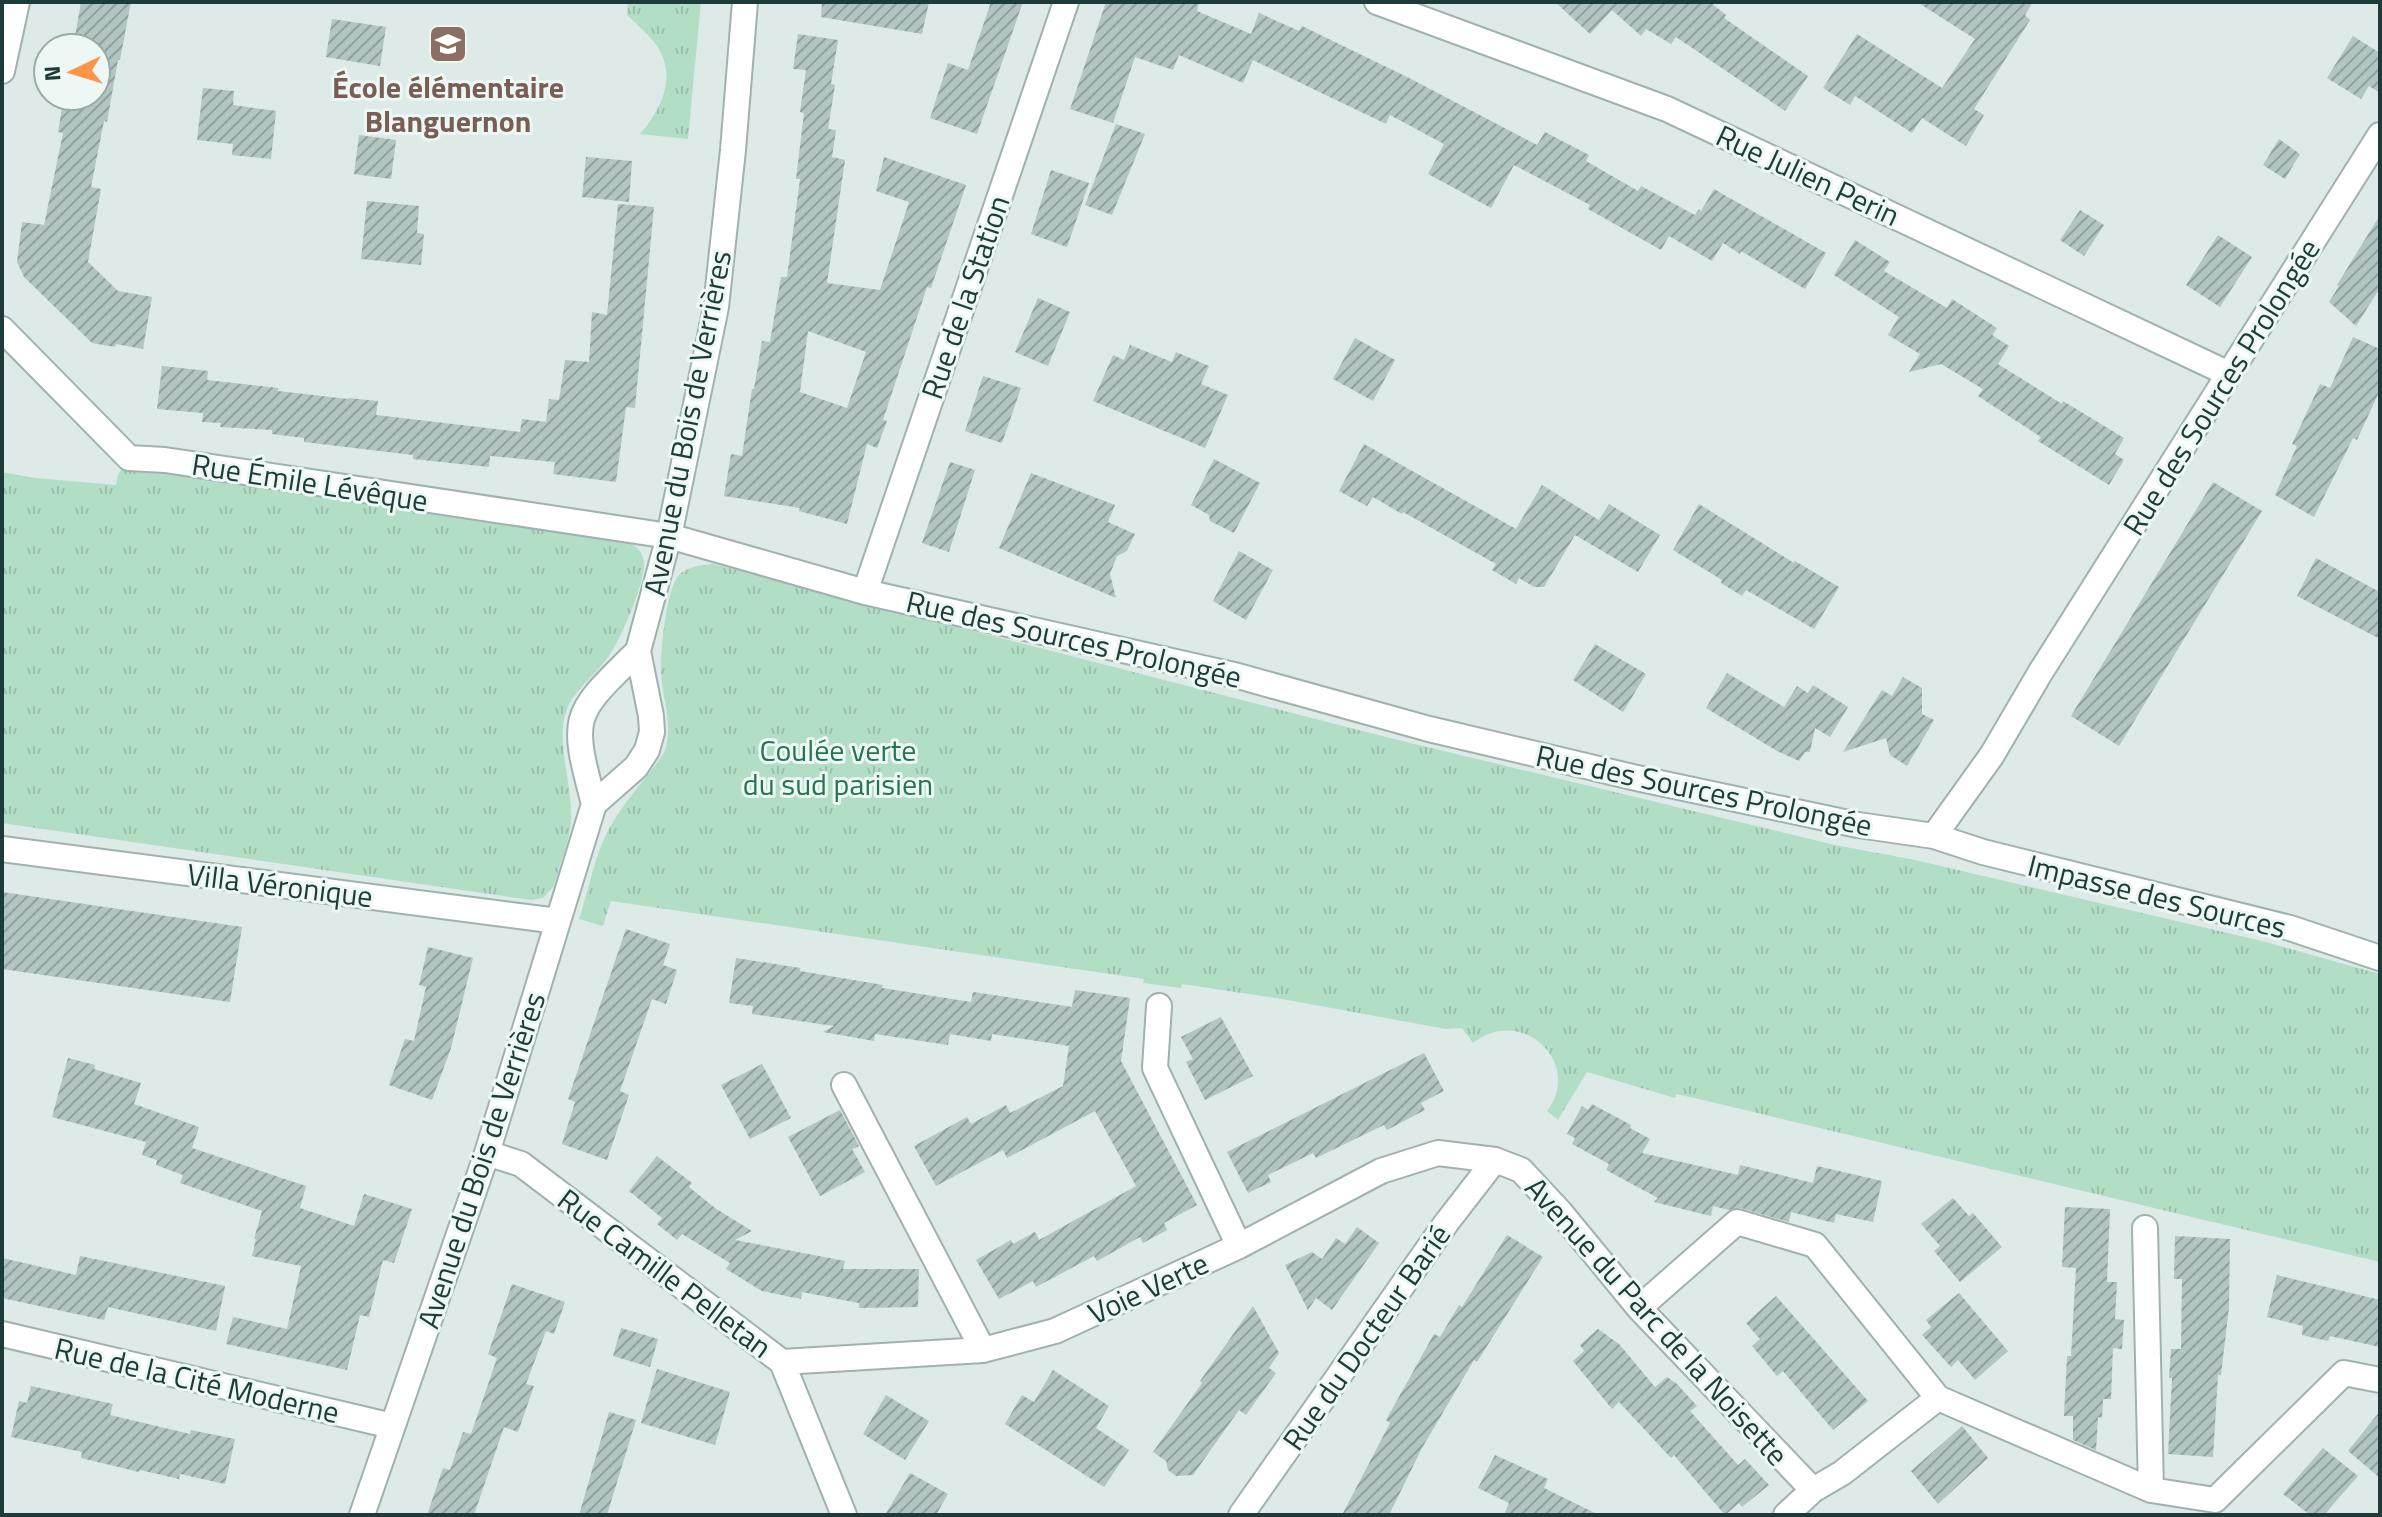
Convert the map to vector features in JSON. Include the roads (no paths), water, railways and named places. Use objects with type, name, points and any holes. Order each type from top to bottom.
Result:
[{"type":"street","points":[[2,71],[17,2]]},
{"type":"street","name":"Avenue du Bois de Verrières","points":[[638,651],[669,536],[716,307],[745,2]]},
{"type":"street","name":"Rue de la Station","points":[[865,592],[1066,2]]},
{"type":"street","name":"Rue Julien Perin","points":[[1377,2],[1667,109],[2229,374]]},
{"type":"street","name":"Rue des Sources Prolongée","points":[[669,536],[865,592],[1238,676],[1429,729],[1641,779],[1858,825],[1934,836],[1992,755],[2040,673],[2380,135]]},
{"type":"street","name":"Rue Émile Lévêque","points":[[2,329],[129,458],[165,460],[669,536]]},
{"type":"street","points":[[638,651],[651,716],[652,732],[647,750],[636,767],[594,804],[580,751],[581,715],[598,690],[638,651]]},
{"type":"street","name":"Avenue du Bois de Verrières","points":[[362,1515],[487,1153],[594,804]]},
{"type":"street","name":"Impasse des Sources","points":[[1934,836],[1983,852],[2290,928],[2380,958]]},
{"type":"street","name":"Villa Véronique","points":[[2,849],[558,921]]},
{"type":"street","points":[[1159,1006],[1155,1068],[1239,1246]]},
{"type":"street","points":[[844,1085],[983,1350]]},
{"type":"street","name":"Rue Camille Pelletan","points":[[487,1153],[521,1164],[782,1362],[844,1515]]},
{"type":"street","name":"Voie Verte","points":[[782,1362],[983,1350],[1055,1331],[1239,1246],[1381,1171],[1438,1153],[1495,1160]]},
{"type":"street","name":"Avenue du Parc de la Noisette","points":[[1495,1160],[1521,1170],[1561,1213],[1639,1308],[1813,1490]]},
{"type":"street","name":"Rue du Docteur Barié","points":[[1241,1515],[1447,1222],[1495,1160]]},
{"type":"street","points":[[1639,1308],[1737,1222],[1815,1245],[1938,1398],[2151,1490],[2215,1500],[2344,1373],[2380,1380]]},
{"type":"street","points":[[2145,1228],[2151,1490]]},
{"type":"street","name":"Rue de la Cité Moderne","points":[[2,1334],[392,1426]]},
{"type":"street","points":[[1786,1515],[1813,1490],[1842,1473],[1938,1398]]},
{"type":"place","name":"École élémentaire Blanguernon","points":[[448,44]]},
{"type":"park label","name":"Coulée verte du sud parisien","points":[[838,767]]}]
